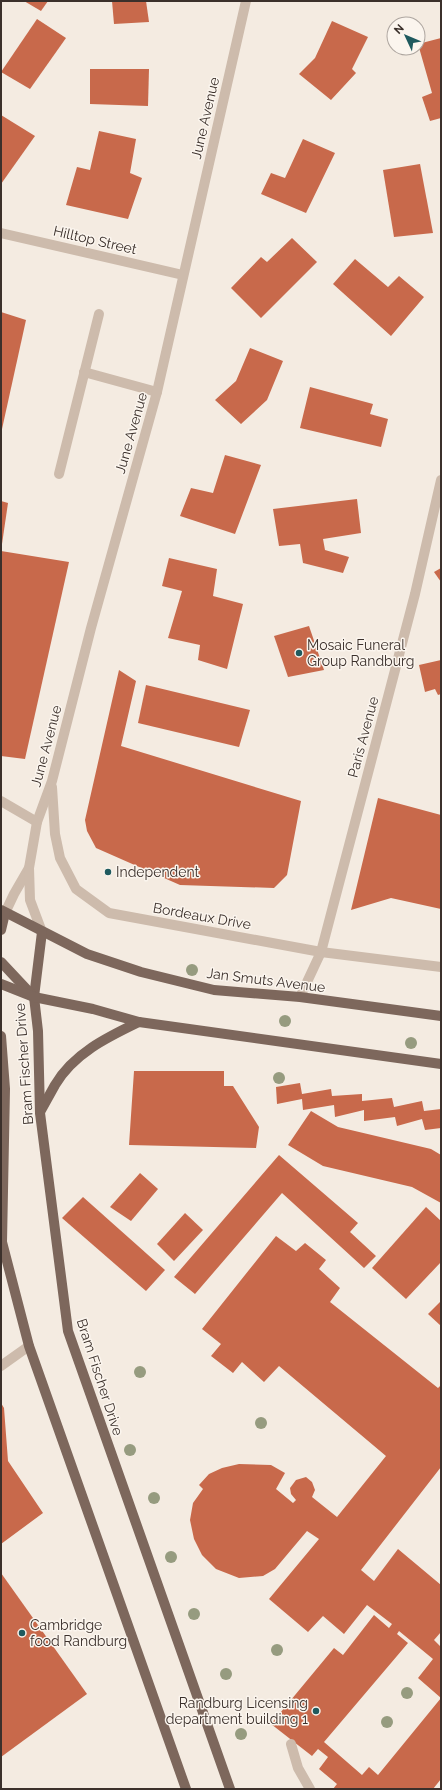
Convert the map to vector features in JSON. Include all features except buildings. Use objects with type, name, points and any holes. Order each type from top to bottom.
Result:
[{"type":"main road","points":[[1,930],[3,911]]},
{"type":"main road","name":"Jan Smuts Avenue","points":[[3,911],[88,954],[140,972],[214,990],[300,997],[441,1016]]},
{"type":"main road","name":"Bram Fischer Drive","points":[[42,932],[34,997],[38,1031],[40,1113],[68,1331],[230,1789]]},
{"type":"main road","points":[[1,962],[34,997]]},
{"type":"main road","points":[[1,984],[34,997],[93,1009],[139,1022],[441,1064]]},
{"type":"main road","points":[[40,1113],[56,1084],[83,1054],[103,1040],[139,1022]]},
{"type":"main road","name":"Bram Fischer Drive","points":[[1,1036],[5,1090],[2,1242],[29,1346],[186,1789]]},
{"type":"main road","points":[[1,1230],[2,1242]]},
{"type":"street","name":"June Avenue","points":[[42,932],[30,900],[29,868],[37,822],[52,781],[91,628],[157,392],[246,1]]},
{"type":"street","name":"Hilltop Street","points":[[1,233],[183,275]]},
{"type":"street","points":[[59,474],[99,314]]},
{"type":"street","points":[[84,372],[157,392]]},
{"type":"street","name":"Paris Avenue","points":[[300,997],[321,952],[415,594],[441,480]]},
{"type":"street","name":"Bordeaux Drive","points":[[52,781],[55,834],[60,858],[76,890],[109,913],[321,952],[441,967]]},
{"type":"street","points":[[1,801],[37,822]]},
{"type":"street","name":"June Avenue","points":[[3,911],[29,868]]},
{"type":"street","points":[[1,1366],[29,1346]]},
{"type":"street","points":[[291,1744],[298,1768],[310,1789]]},
{"type":"place","name":"Mosaic Funeral Group Randburg","points":[[299,653]]},
{"type":"place","name":"Independent","points":[[108,872]]},
{"type":"place","name":"Cambridge food Randburg","points":[[22,1633]]},
{"type":"place","name":"Randburg Licensing department building 1","points":[[316,1711]]}]
